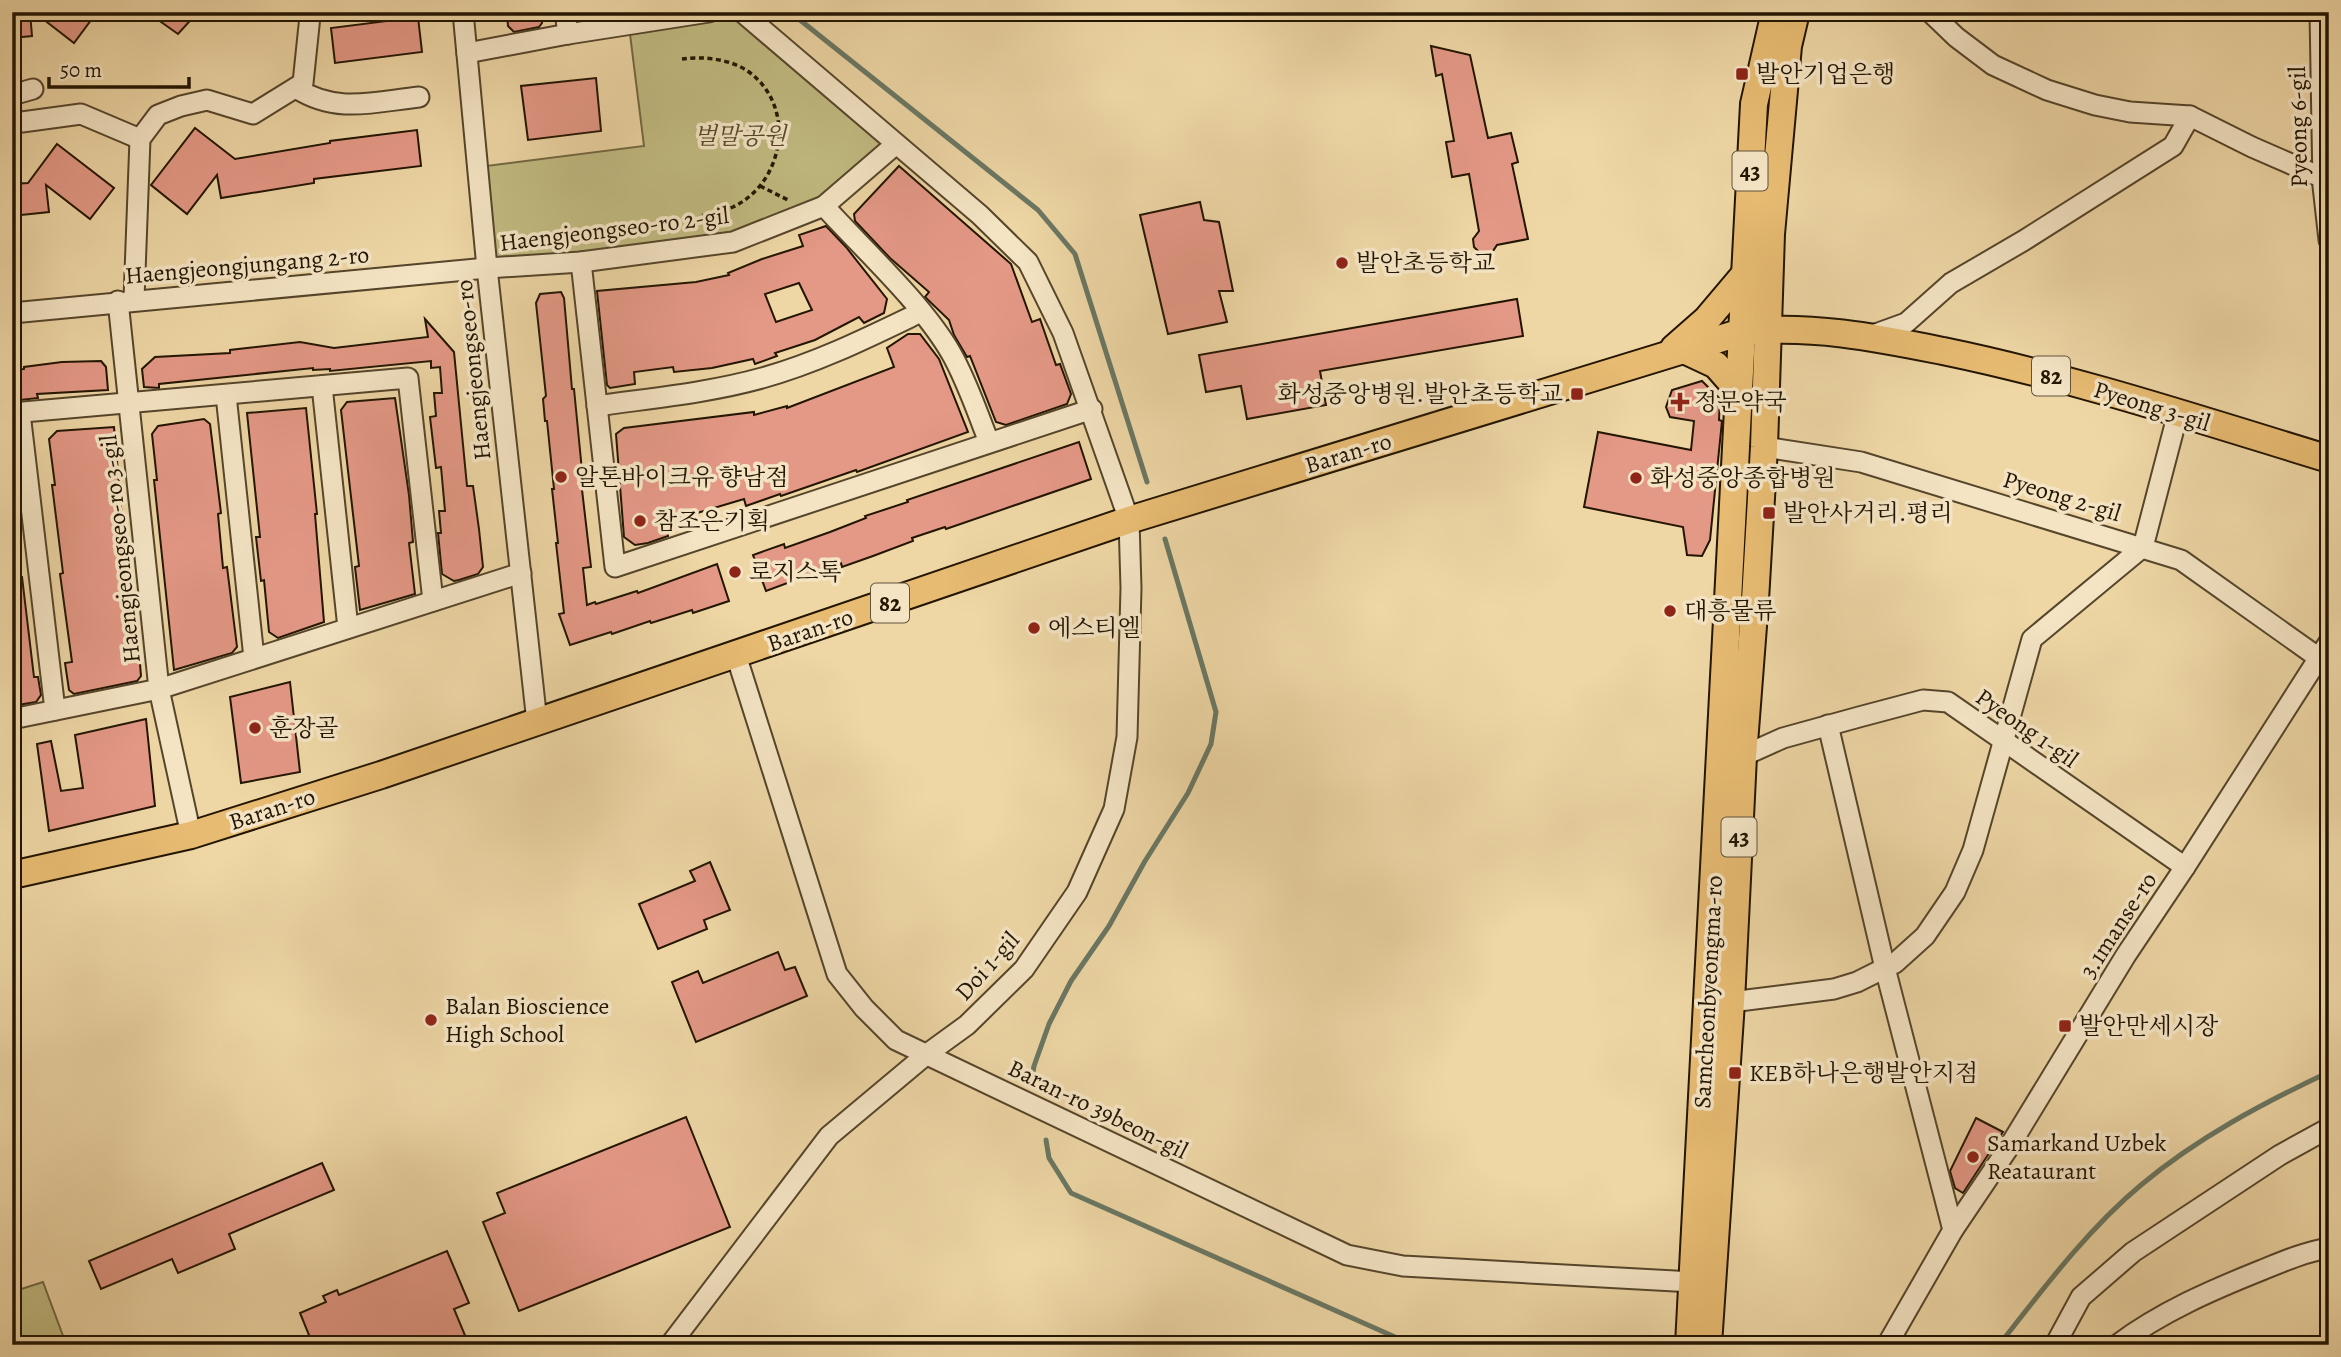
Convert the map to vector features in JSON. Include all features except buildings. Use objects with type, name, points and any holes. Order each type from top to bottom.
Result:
[{"type":"main road","name":"Samcheonbyeongma-ro","points":[[1708,1345],[1763,447],[1754,331],[1745,274],[1754,104],[1775,12]]},
{"type":"main road","name":"Samcheonbyeongma-ro","points":[[1689,1345],[1739,391],[1754,331],[1771,234],[1788,46],[1796,12]]},
{"type":"main road","points":[[1739,391],[1716,365],[1673,354],[1745,274]]},
{"type":"main road","name":"Pyeong 3-gil","points":[[1754,331],[1870,336],[2019,367],[2329,459]]},
{"type":"main road","name":"Baran-ro","points":[[12,875],[191,835],[537,722],[1129,520],[1754,331]]},
{"type":"street","points":[[12,120],[22,122],[81,114],[140,139],[158,115],[207,100],[253,114],[303,83],[307,66],[310,16],[313,12]]},
{"type":"street","name":"Haengjeongseo-ro","points":[[463,12],[487,268],[537,722]]},
{"type":"street","points":[[565,12],[568,34]]},
{"type":"street","points":[[467,53],[709,12]]},
{"type":"street","points":[[742,12],[980,215],[1028,262],[1063,333],[1129,520]]},
{"type":"street","points":[[1930,12],[1956,37],[1993,65],[2047,90],[2130,112],[2190,116],[2252,148],[2323,178]]},
{"type":"street","name":"Pyeong 6-gil","points":[[2320,12],[2323,178],[2329,240]]},
{"type":"street","points":[[296,88],[326,102],[343,105],[419,97]]},
{"type":"street","points":[[12,96],[33,89]]},
{"type":"street","points":[[1870,336],[1906,323],[1951,283],[2173,146],[2190,116]]},
{"type":"street","name":"Haengjeongseo-ro 3-gil","points":[[140,139],[126,300],[129,404],[159,689]]},
{"type":"street","name":"Haengjeongseo-ro 2-gil","points":[[487,268],[581,262],[733,242],[817,209],[896,144]]},
{"type":"street","points":[[817,209],[921,312],[949,350],[964,378],[989,442]]},
{"type":"street","points":[[581,262],[615,567],[1092,409]]},
{"type":"street","name":"Haengjeongjungang 2-ro","points":[[12,313],[126,300],[487,268]]},
{"type":"street","points":[[597,406],[709,390],[763,378],[852,346],[921,312]]},
{"type":"street","name":"Haengjeongseo-ro 3-gil","points":[[55,710],[16,413],[408,378],[433,601]]},
{"type":"street","points":[[322,386],[348,628]]},
{"type":"street","points":[[226,395],[254,658]]},
{"type":"street","points":[[1731,1002],[1834,989],[1857,982],[1895,962],[1925,936],[1955,892],[1973,850],[2032,639],[2143,547],[2178,413]]},
{"type":"street","name":"Pyeong 2-gil","points":[[1763,447],[1861,462],[2181,560],[2324,650]]},
{"type":"street","name":"Doi 1-gil","points":[[670,1345],[829,1136],[927,1054],[967,1025],[1024,969],[1077,892],[1114,809],[1127,737],[1131,588],[1129,520]]},
{"type":"street","name":"Haengjeongseo-ro 3-gil","points":[[12,719],[159,689],[521,573]]},
{"type":"street","name":"3.1manse-ro","points":[[1887,1345],[1953,1230],[2016,1136],[2126,955],[2324,650]]},
{"type":"street","name":"Baran-ro 39beon-gil","points":[[736,655],[836,974],[864,1008],[896,1040],[1347,1255],[1404,1266],[1693,1282]]},
{"type":"street","points":[[159,689],[191,835]]},
{"type":"street","name":"Pyeong 1-gil","points":[[1743,756],[1783,738],[1828,725],[1923,700],[1948,702],[2185,867]]},
{"type":"street","points":[[1828,725],[1885,968],[1953,1230]]},
{"type":"street","points":[[2055,1345],[2081,1297],[2133,1252],[2280,1155],[2329,1128]]},
{"type":"street","points":[[2117,1345],[2136,1331],[2210,1291],[2310,1251],[2329,1248]]},
{"type":"path","points":[[682,59],[710,59],[749,72],[769,97],[777,117],[779,138],[773,164],[760,186],[735,206],[702,215]]},
{"type":"path","points":[[760,186],[817,209]]},
{"type":"green space","name":"벌말공원","points":[[709,12],[742,12],[896,144],[824,206],[733,242],[487,268],[478,167],[644,146],[629,26]]},
{"type":"green space","points":[[43,1282],[65,1345],[22,1345],[12,1321],[12,1292]]},
{"type":"waterway","points":[[790,12],[1038,210],[1075,254],[1147,482]]},
{"type":"waterway","points":[[1031,1084],[1034,1066],[1049,1024],[1071,981],[1109,926],[1145,861],[1188,793],[1211,744],[1216,712],[1165,539]]},
{"type":"waterway","points":[[1999,1345],[2084,1241],[2141,1185],[2231,1122],[2329,1072]]},
{"type":"waterway","points":[[1046,1140],[1049,1158],[1071,1193],[1413,1345]]},
{"type":"place","name":"발안기업은행","points":[[1742,74]]},
{"type":"place","name":"발안초등학교","points":[[1342,263]]},
{"type":"place","name":"화성중앙병원.발안초등학교","points":[[1577,394]]},
{"type":"place","name":"정문약국","points":[[1680,402]]},
{"type":"place","name":"알톤바이크유 향남점","points":[[561,477]]},
{"type":"place","name":"화성중앙종합병원","points":[[1636,478]]},
{"type":"place","name":"발안사거리.평리","points":[[1769,513]]},
{"type":"place","name":"참조은기획","points":[[640,521]]},
{"type":"place","name":"로지스톡","points":[[735,572]]},
{"type":"place","name":"대흥물류","points":[[1670,611]]},
{"type":"place","name":"에스티엘","points":[[1034,628]]},
{"type":"place","name":"훈장골","points":[[255,728]]},
{"type":"place","name":"Balan Bioscience High School","points":[[431,1020]]},
{"type":"place","name":"발안만세시장","points":[[2065,1026]]},
{"type":"place","name":"KEB하나은행발안지점","points":[[1735,1073]]},
{"type":"place","name":"Samarkand Uzbek Reataurant","points":[[1973,1157]]}]
